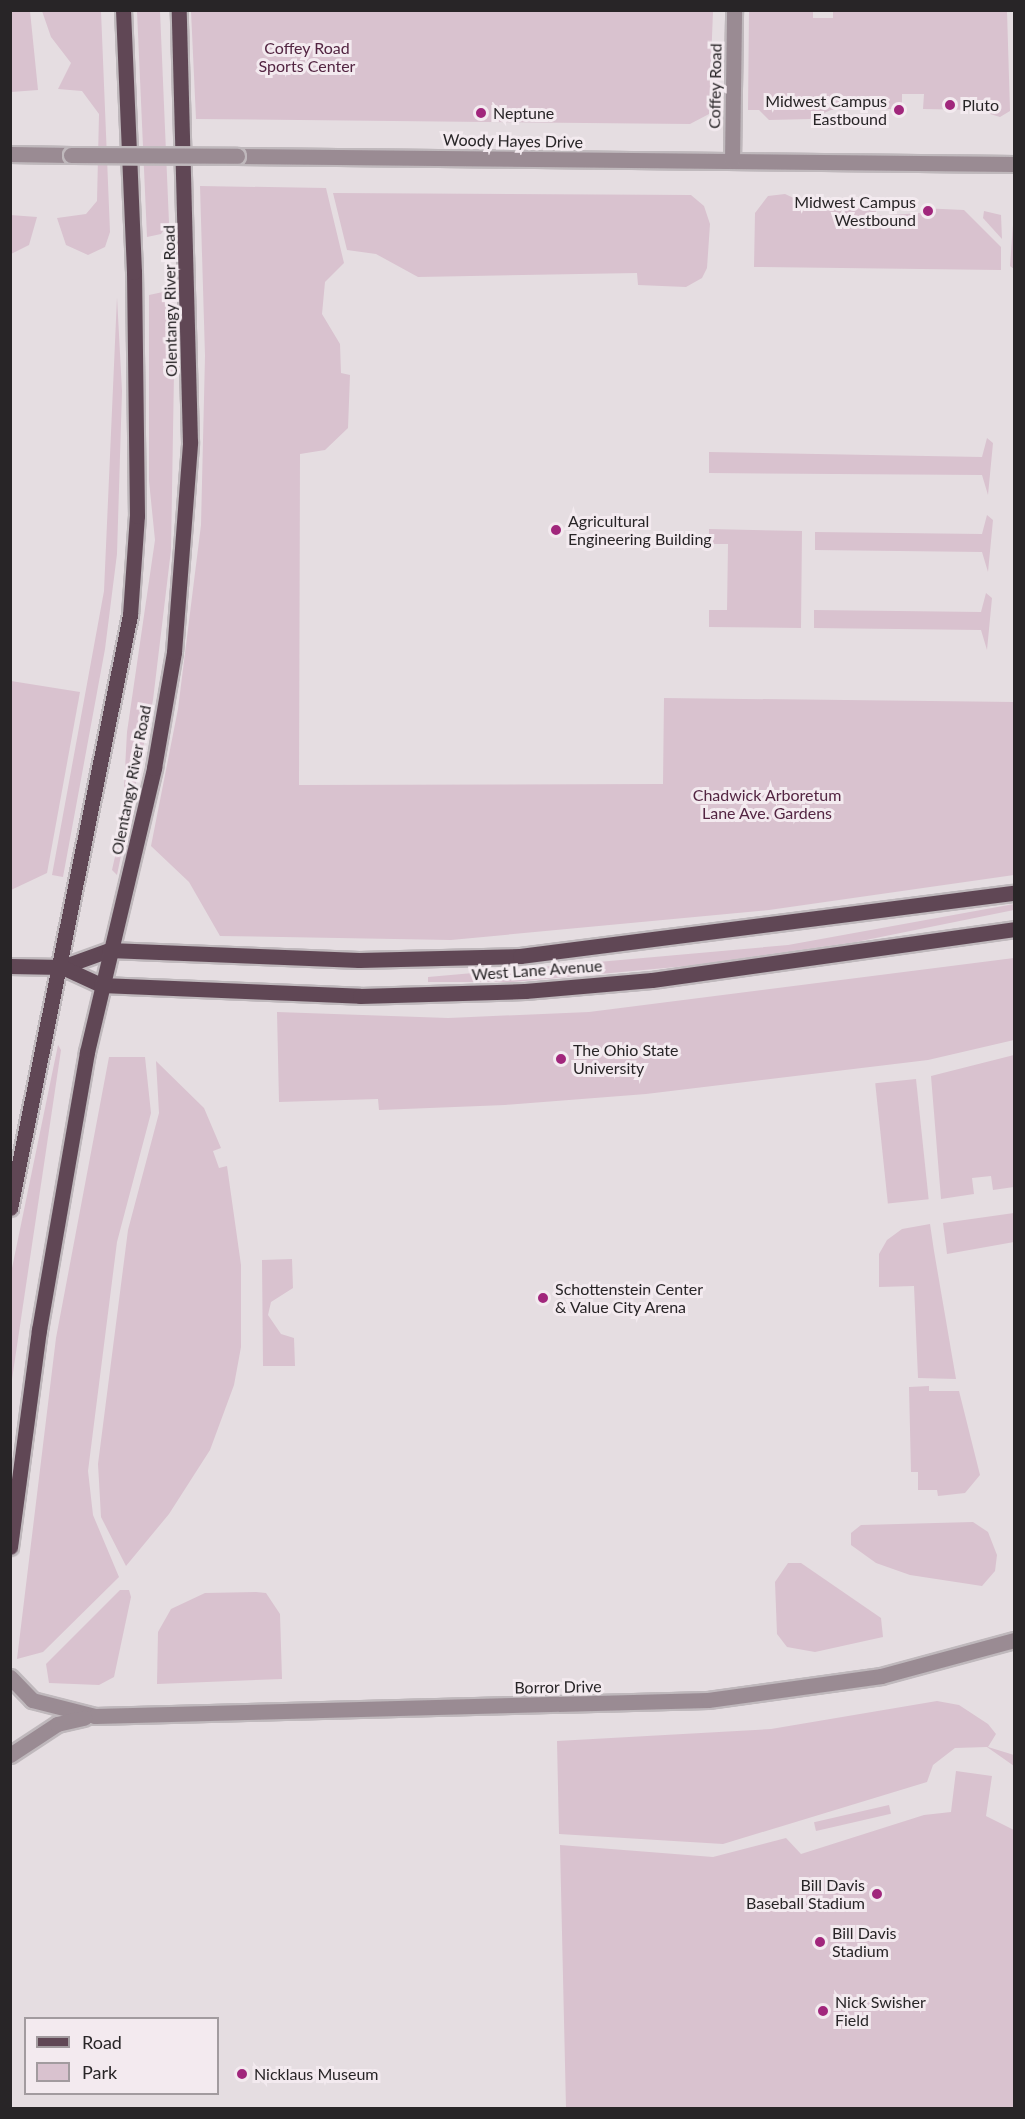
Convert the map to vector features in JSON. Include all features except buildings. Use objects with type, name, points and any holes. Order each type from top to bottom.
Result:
[{"type":"main road","name":"Olentangy River Road","points":[[10,1208],[63,967],[130,615],[136,516],[123,10]]},
{"type":"main road","name":"Olentangy River Road","points":[[10,1547],[39,1330],[101,985],[154,768],[183,555],[189,315],[179,10]]},
{"type":"main road","name":"West Lane Avenue","points":[[10,966],[63,967],[110,950],[359,960],[520,956],[1014,893]]},
{"type":"main road","name":"West Lane Avenue","points":[[63,967],[101,985],[360,996],[525,991],[652,980],[1014,929]]},
{"type":"street","name":"Coffey Road","points":[[732,161],[734,10]]},
{"type":"street","name":"Woody Hayes Drive","points":[[15,154],[1014,164]]},
{"type":"street","name":"Borror Drive","points":[[95,1716],[720,1700],[881,1676],[1014,1641]]},
{"type":"street","points":[[10,1677],[32,1700],[57,1710],[95,1716]]},
{"type":"street","points":[[10,1755],[57,1724],[95,1716]]},
{"type":"green space","points":[[11,10],[30,11],[38,90],[11,92]]},
{"type":"green space","points":[[42,11],[101,11],[110,232],[105,247],[88,255],[66,245],[57,218],[86,214],[97,201],[99,114],[82,91],[58,89],[71,63],[51,37]]},
{"type":"green space","points":[[137,11],[160,11],[169,223],[161,234],[147,237]]},
{"type":"green space","name":"Coffey Road Sports Center","points":[[191,11],[713,11],[709,114],[690,124],[196,119]]},
{"type":"green space","points":[[749,11],[813,11],[813,18],[833,18],[833,11],[1007,11],[1010,111],[1000,117],[977,110],[923,109],[924,94],[902,94],[902,109],[831,110],[810,119],[769,120],[759,110],[748,110]]},
{"type":"green space","name":"Chadwick Arboretum Lane Ave. Gardens","points":[[200,186],[326,188],[344,263],[325,282],[322,314],[340,344],[341,373],[350,375],[348,428],[325,450],[300,454],[299,785],[663,784],[664,698],[1014,702],[1014,875],[769,910],[451,940],[220,936],[189,882],[151,846],[178,709],[201,525],[205,356]]},
{"type":"green space","points":[[333,193],[691,195],[704,206],[710,224],[707,268],[702,278],[686,287],[638,285],[637,273],[418,277],[376,254],[347,250]]},
{"type":"green space","points":[[785,194],[809,205],[876,207],[876,216],[920,213],[921,208],[964,210],[1001,247],[1001,270],[754,267],[755,213],[768,196]]},
{"type":"green space","points":[[984,211],[1001,215],[1002,239],[983,218]]},
{"type":"green space","points":[[1014,211],[1014,269],[1010,266]]},
{"type":"green space","points":[[10,215],[37,217],[29,245],[11,254]]},
{"type":"green space","points":[[163,292],[175,314],[171,550],[153,700],[117,875],[112,870],[122,825],[127,732],[155,540],[149,481],[149,295]]},
{"type":"green space","points":[[117,297],[122,391],[117,554],[105,649],[63,877],[52,875],[104,591]]},
{"type":"green space","points":[[987,438],[993,443],[988,495],[982,475],[709,473],[709,452],[982,457]]},
{"type":"green space","points":[[987,515],[993,520],[988,572],[982,552],[815,550],[815,532],[982,534]]},
{"type":"green space","points":[[709,529],[802,531],[801,628],[709,627],[709,610],[727,610],[728,544],[709,544]]},
{"type":"green space","points":[[986,593],[992,598],[987,650],[981,630],[814,628],[814,610],[981,612]]},
{"type":"green space","points":[[11,681],[80,692],[47,873],[11,890]]},
{"type":"green space","points":[[1014,904],[1014,910],[856,942],[687,966],[513,982],[428,982],[428,977],[788,945]]},
{"type":"green space","points":[[1014,958],[1014,1040],[928,1060],[646,1094],[505,1105],[379,1110],[378,1099],[279,1102],[277,1012],[448,1018],[589,1012]]},
{"type":"green space","points":[[58,1045],[61,1050],[11,1386],[11,1273]]},
{"type":"green space","points":[[1014,1055],[1014,1187],[993,1190],[991,1176],[972,1178],[974,1194],[941,1199],[931,1076]]},
{"type":"green space","points":[[109,1057],[145,1057],[151,1113],[117,1242],[88,1471],[93,1515],[119,1577],[43,1652],[17,1659],[56,1338]]},
{"type":"green space","points":[[156,1061],[204,1108],[221,1148],[213,1151],[219,1168],[227,1166],[241,1265],[241,1347],[234,1385],[210,1450],[169,1514],[126,1566],[101,1517],[98,1464],[128,1230],[159,1113]]},
{"type":"green space","points":[[916,1079],[929,1199],[888,1204],[875,1083]]},
{"type":"green space","points":[[1014,1213],[1014,1242],[947,1254],[943,1223]]},
{"type":"green space","points":[[930,1224],[956,1379],[918,1378],[914,1286],[879,1287],[879,1254],[887,1240],[902,1229]]},
{"type":"green space","points":[[292,1259],[293,1288],[271,1302],[268,1315],[281,1334],[294,1338],[295,1366],[263,1366],[262,1260]]},
{"type":"green space","points":[[929,1386],[929,1391],[959,1391],[980,1475],[965,1493],[938,1496],[937,1490],[918,1490],[918,1472],[911,1472],[909,1387]]},
{"type":"green space","points":[[973,1522],[988,1532],[997,1555],[995,1571],[982,1586],[910,1575],[876,1563],[851,1545],[851,1533],[861,1525]]},
{"type":"green space","points":[[788,1563],[801,1563],[881,1618],[883,1637],[815,1652],[787,1647],[777,1634],[775,1582]]},
{"type":"green space","points":[[120,1590],[129,1590],[131,1597],[114,1677],[99,1685],[49,1683],[46,1664]]},
{"type":"green space","points":[[205,1593],[266,1593],[280,1614],[282,1679],[157,1684],[158,1632],[171,1609]]},
{"type":"green space","points":[[937,1701],[959,1705],[988,1724],[996,1734],[988,1747],[1014,1755],[1014,1766],[987,1747],[955,1748],[933,1765],[927,1782],[723,1844],[559,1834],[557,1741],[771,1729]]},
{"type":"green space","name":"Bill Davis Stadium","points":[[956,1771],[992,1776],[986,1816],[1014,1830],[1014,2108],[566,2108],[560,1845],[713,1857],[786,1838],[801,1854],[924,1815],[951,1812]]},
{"type":"green space","points":[[889,1805],[891,1814],[816,1831],[814,1822]]},
{"type":"place","name":"Pluto","points":[[950,105]]},
{"type":"place","name":"Midwest Campus Eastbound","points":[[899,110]]},
{"type":"place","name":"Neptune","points":[[481,113]]},
{"type":"place","name":"Midwest Campus Westbound","points":[[928,211]]},
{"type":"place","name":"Agricultural Engineering Building","points":[[556,530]]},
{"type":"place","name":"The Ohio State University","points":[[561,1059]]},
{"type":"place","name":"Schottenstein Center & Value City Arena","points":[[543,1298]]},
{"type":"place","name":"Bill Davis Baseball Stadium","points":[[877,1894]]},
{"type":"place","name":"Bill Davis Stadium","points":[[820,1942]]},
{"type":"place","name":"Nick Swisher Field","points":[[823,2011]]},
{"type":"place","name":"Nicklaus Museum","points":[[242,2074]]}]
